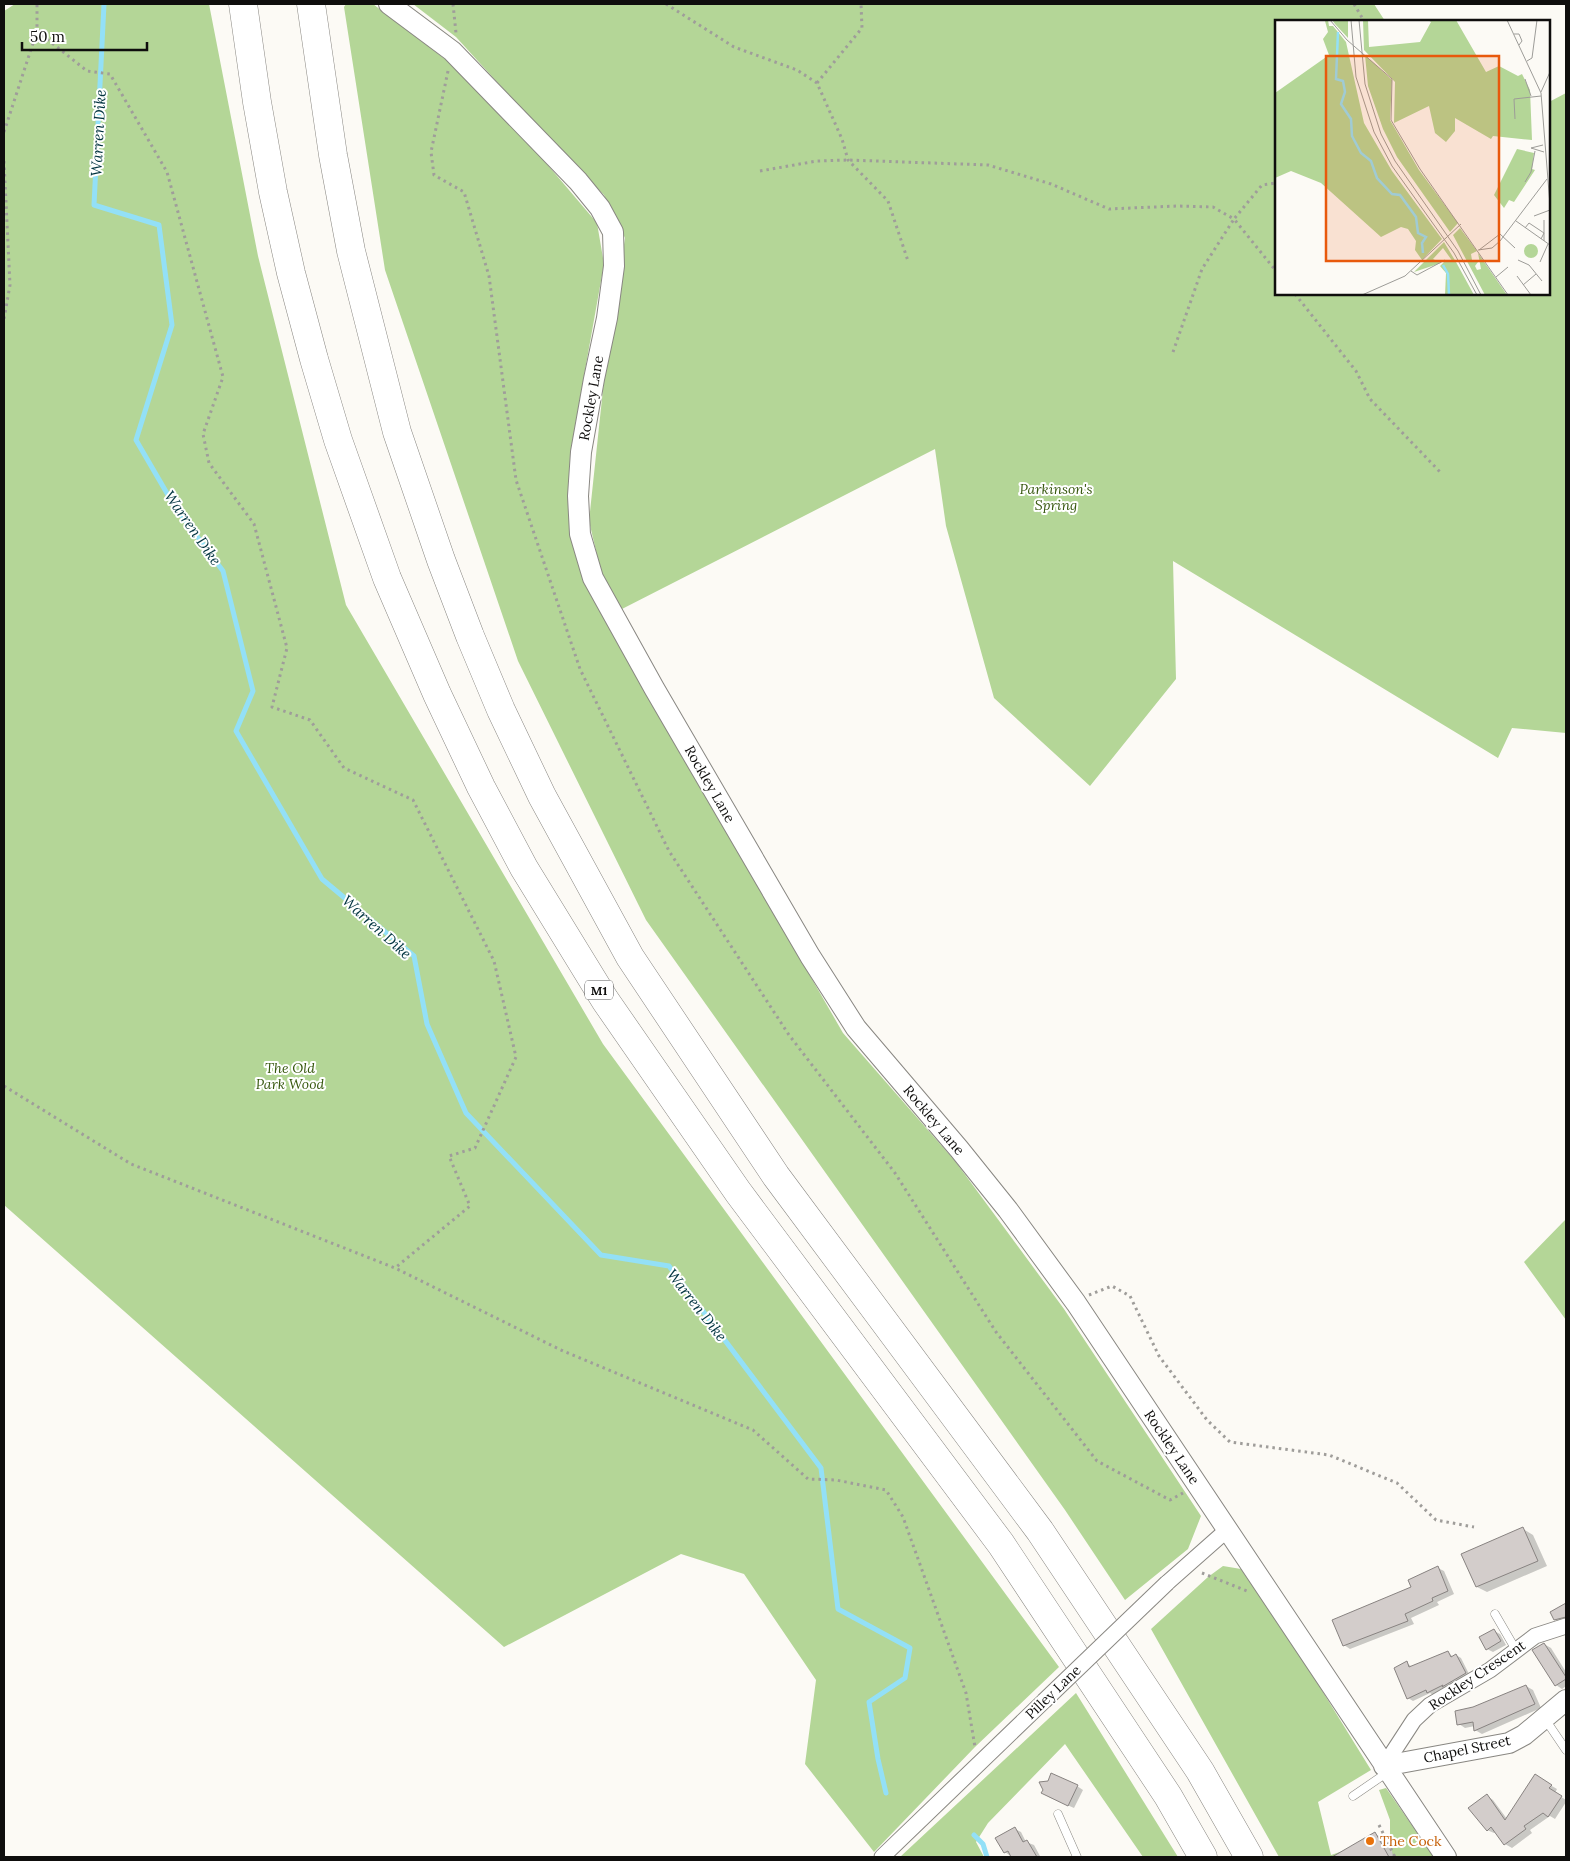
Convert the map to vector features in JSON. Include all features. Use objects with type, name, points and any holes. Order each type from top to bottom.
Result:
[{"type":"highway","name":"M1","points":[[243,4],[256,102],[273,192],[293,282],[335,431],[387,578],[437,694],[481,787],[524,868],[605,1000],[738,1192],[1001,1544],[1168,1796],[1203,1857]]},
{"type":"highway","points":[[311,4],[333,155],[351,251],[397,432],[441,560],[470,636],[501,710],[542,796],[630,958],[776,1176],[1040,1531],[1200,1771],[1249,1857]]},
{"type":"street","name":"Rockley Lane","points":[[389,4],[452,51],[578,181],[600,208],[612,232],[613,275],[607,318],[581,452],[578,496],[580,534],[593,578],[664,706],[810,956],[856,1028],[996,1195],[1076,1303],[1446,1857]]},
{"type":"street","name":"Pilley Lane","points":[[882,1857],[1167,1583],[1227,1530]]},
{"type":"street","name":"Rockley Crescent","points":[[1386,1769],[1414,1720],[1430,1705],[1490,1670],[1535,1636],[1566,1626]]},
{"type":"street","name":"Chapel Street","points":[[1386,1769],[1508,1743],[1524,1735],[1566,1700]]},
{"type":"lane","points":[[1495,1614],[1516,1650]]},
{"type":"lane","points":[[1545,1719],[1566,1750]]},
{"type":"lane","points":[[1353,1796],[1386,1769]]},
{"type":"lane","points":[[1058,1814],[1077,1857]]},
{"type":"path","points":[[4,132],[37,31],[37,4]]},
{"type":"path","points":[[452,51],[456,37],[453,4]]},
{"type":"path","points":[[666,4],[734,47],[797,70],[817,82],[842,139],[848,160],[888,201],[908,261]]},
{"type":"path","points":[[817,82],[862,28],[861,4]]},
{"type":"path","points":[[1354,4],[1363,20]]},
{"type":"path","points":[[37,31],[87,71],[110,74],[167,172],[222,377],[203,434],[209,463],[254,524],[287,648],[272,707],[310,720],[344,768],[413,800],[494,961],[516,1057],[475,1148],[450,1156],[470,1206],[395,1268]]},
{"type":"path","points":[[760,171],[817,161],[848,160],[988,166],[1051,184],[1109,209],[1177,206],[1213,208],[1234,219],[1275,270]]},
{"type":"path","points":[[4,161],[10,285],[4,319]]},
{"type":"path","points":[[1173,352],[1202,269],[1234,219],[1262,185],[1275,183]]},
{"type":"path","points":[[1295,295],[1356,371],[1370,399],[1442,474]]},
{"type":"path","points":[[4,1086],[131,1164],[395,1268],[564,1352],[752,1430],[808,1479],[836,1480],[886,1490],[903,1516],[966,1693],[975,1747],[985,1759]]},
{"type":"path","points":[[1076,1303],[1094,1292],[1112,1286],[1130,1296],[1159,1356],[1207,1420],[1230,1442],[1329,1455],[1397,1483],[1436,1520],[1474,1527]]},
{"type":"path","points":[[1185,1566],[1277,1604]]},
{"type":"path","points":[[1379,1825],[1395,1857]]},
{"type":"green space","name":"The Old Park Wood","points":[[15,4],[209,4],[258,256],[346,605],[603,1044],[1059,1667],[975,1747],[874,1852],[805,1764],[816,1680],[744,1574],[681,1554],[504,1647],[4,1205],[4,11]]},
{"type":"green space","points":[[346,4],[373,4],[454,66],[524,137],[597,223],[604,264],[570,454],[569,530],[585,585],[843,1033],[955,1161],[1064,1309],[1201,1516],[1188,1549],[1125,1600],[1065,1510],[646,920],[518,661],[385,270],[344,7]]},
{"type":"green space","name":"Parkinson's Spring","points":[[413,4],[1374,4],[1384,20],[1275,20],[1275,295],[1550,295],[1550,101],[1566,93],[1566,733],[1512,728],[1498,758],[1173,561],[1176,679],[1090,786],[994,698],[946,526],[935,449],[620,610],[601,572],[589,521],[604,380],[625,238],[604,195],[539,128],[456,37]]},
{"type":"green space","points":[[1566,1219],[1566,1320],[1524,1262]]},
{"type":"green space","points":[[1223,1566],[1241,1569],[1305,1663],[1371,1770],[1318,1802],[1331,1855],[1343,1851],[1347,1857],[1279,1857],[1151,1629],[1208,1577]]},
{"type":"green space","points":[[1076,1693],[1178,1857],[1143,1857],[1065,1744],[988,1823],[976,1842],[984,1857],[900,1857]]},
{"type":"green space","points":[[1386,1788],[1434,1857],[1394,1857],[1390,1846],[1390,1820],[1379,1790]]},
{"type":"building","points":[[1523,1527],[1538,1561],[1476,1587],[1461,1554]]},
{"type":"building","points":[[1438,1566],[1448,1591],[1432,1598],[1433,1601],[1405,1614],[1408,1621],[1343,1646],[1332,1620],[1411,1587],[1408,1580]]},
{"type":"building","points":[[1566,1603],[1566,1617],[1554,1620],[1550,1612]]},
{"type":"building","points":[[1494,1629],[1501,1641],[1486,1650],[1479,1637]]},
{"type":"building","points":[[1544,1643],[1566,1677],[1566,1679],[1555,1686],[1532,1650]]},
{"type":"building","points":[[1448,1651],[1451,1657],[1456,1654],[1466,1673],[1442,1687],[1443,1685],[1427,1693],[1426,1690],[1407,1699],[1394,1668],[1407,1661],[1409,1667]]},
{"type":"building","points":[[1526,1685],[1535,1704],[1474,1731],[1473,1722],[1457,1725],[1455,1711],[1473,1707]]},
{"type":"building","points":[[1051,1773],[1078,1785],[1068,1806],[1041,1793],[1043,1790],[1039,1782],[1048,1781]]},
{"type":"building","points":[[1535,1774],[1552,1785],[1549,1788],[1562,1796],[1548,1817],[1543,1813],[1524,1826],[1526,1829],[1504,1845],[1491,1827],[1487,1831],[1468,1808],[1487,1794],[1505,1820]]},
{"type":"building","points":[[1015,1827],[1023,1842],[1027,1840],[1037,1857],[1011,1857],[1008,1851],[1004,1853],[995,1838]]},
{"type":"building","name":"The Cock","points":[[1375,1832],[1389,1857],[1332,1857]]},
{"type":"waterway","name":"Warren Dike","points":[[104,4],[94,205],[159,225],[172,325],[136,440],[175,507],[223,571],[253,691],[236,731],[322,879],[414,956],[427,1024],[466,1113],[601,1255],[669,1266],[821,1468],[838,1609],[910,1648],[905,1678],[869,1702],[878,1759],[886,1793]]},
{"type":"waterway","name":"Warren Dike","points":[[974,1835],[983,1844],[987,1857]]},
{"type":"place","name":"The Cock","points":[[1370,1841]]}]
